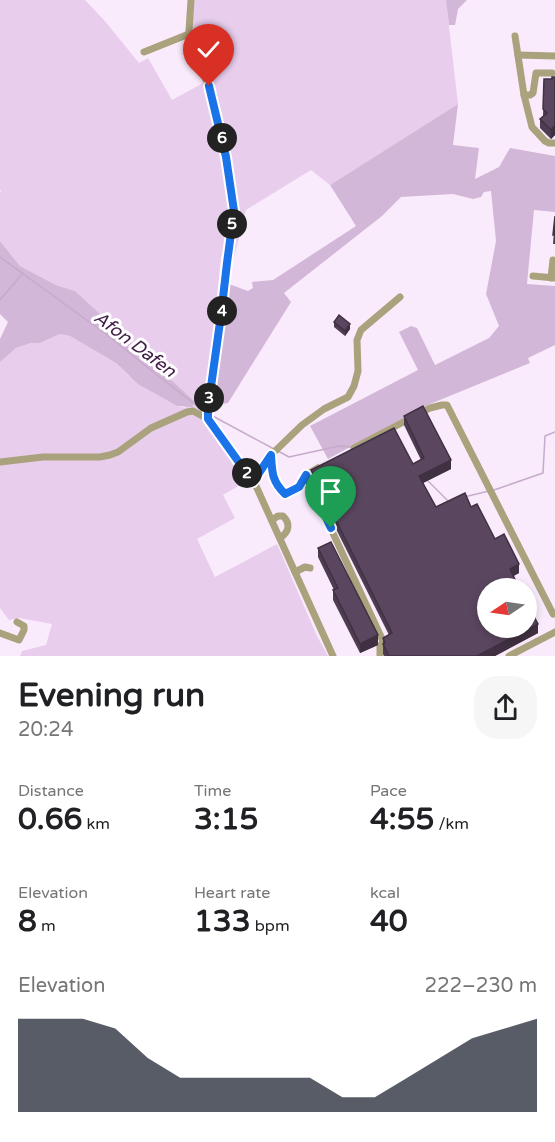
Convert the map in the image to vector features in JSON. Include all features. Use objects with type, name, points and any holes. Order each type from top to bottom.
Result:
[{"type":"street","points":[[190,0],[189,34],[192,51],[209,86],[226,157],[234,211],[208,419]]},
{"type":"street","points":[[144,52],[189,34]]},
{"type":"street","points":[[515,36],[524,95],[532,127],[545,141],[555,143]]},
{"type":"street","points":[[518,55],[555,56]]},
{"type":"street","points":[[524,95],[533,93],[536,73],[552,74]]},
{"type":"street","points":[[533,276],[553,278],[554,260]]},
{"type":"street","points":[[253,482],[271,455],[302,425],[351,393],[358,371],[357,340],[361,330],[400,297]]},
{"type":"street","points":[[346,453],[430,408],[447,405],[553,614],[555,613]]},
{"type":"street","points":[[0,462],[43,457],[110,455],[118,452],[152,428],[187,412],[193,411],[208,419],[253,482],[333,656]]},
{"type":"street","points":[[271,455],[272,473],[276,485],[285,494],[299,487],[306,475],[326,464]]},
{"type":"street","points":[[306,475],[383,641],[380,656]]},
{"type":"street","points":[[272,520],[278,516],[283,516],[287,520],[289,525],[287,531],[280,538]]},
{"type":"street","points":[[295,572],[305,567],[310,568]]},
{"type":"street","points":[[0,633],[19,640],[24,626],[16,622]]},
{"type":"street","points":[[509,656],[555,632]]},
{"type":"shaded area","points":[[0,0],[85,0],[139,63],[148,58],[172,100],[205,82],[223,152],[231,209],[221,258],[207,423],[222,449],[247,481],[223,495],[235,518],[197,539],[215,577],[277,544],[328,656],[20,656],[22,651],[46,645],[52,624],[19,618],[9,620],[0,608],[0,362],[16,348],[31,343],[40,343],[60,334],[70,336],[116,363],[128,375],[154,393],[177,406],[186,408],[75,291],[56,285],[20,266],[0,241]]},
{"type":"shaded area","points":[[191,0],[446,0],[458,104],[330,185],[311,170],[246,210],[234,258],[227,257],[234,211],[227,157],[189,34]]},
{"type":"shaded area","points":[[446,0],[467,0],[458,9],[455,25],[449,25]]},
{"type":"shaded area","points":[[458,104],[453,145],[479,148],[475,179],[499,167],[510,148],[555,156],[555,212],[534,210],[527,284],[555,286],[555,345],[528,358],[530,363],[430,404],[328,459],[310,426],[418,370],[399,332],[411,326],[417,328],[435,365],[489,338],[499,326],[486,294],[496,241],[491,191],[484,192],[481,197],[473,199],[453,194],[401,197],[382,216],[284,293],[291,302],[228,403],[222,404],[216,401],[213,395],[229,272],[229,284],[248,291],[253,288],[252,282],[273,280],[356,226],[330,185]]},
{"type":"shaded area","points":[[0,241],[20,266],[56,285],[75,291],[195,402],[192,407],[177,406],[138,384],[116,363],[70,336],[60,334],[40,343],[31,343],[16,348],[0,362],[0,339],[8,322],[0,314]]},
{"type":"building","points":[[555,77],[555,125],[551,130],[540,119],[547,113],[543,109],[544,79],[552,79]]},
{"type":"building","points":[[339,315],[350,324],[345,331],[334,322]]},
{"type":"building","points":[[423,406],[451,460],[419,476],[436,507],[465,493],[471,507],[477,504],[495,539],[504,534],[519,564],[510,569],[514,578],[477,578],[477,638],[511,638],[477,656],[389,656],[383,644],[385,643],[383,638],[392,633],[311,470],[394,428],[413,464],[424,458],[404,416]]},
{"type":"building","points":[[331,542],[378,635],[360,644],[333,590],[338,588],[318,548]]},
{"type":"waterway","name":"Afon Dafen","points":[[0,257],[106,334],[205,412]]},
{"type":"waterway","points":[[0,300],[23,273]]},
{"type":"waterway","name":"Afon Dafen","points":[[209,414],[274,449]]},
{"type":"waterway","name":"Afon Dafen","points":[[494,490],[543,473],[545,436],[555,432]]},
{"type":"waterway","name":"Afon Dafen","points":[[278,451],[289,457],[339,446],[351,447]]},
{"type":"waterway","name":"Afon Dafen","points":[[428,481],[448,501]]},
{"type":"waterway","name":"Afon Dafen","points":[[464,497],[489,491]]},
{"type":"route","points":[[209,86],[226,157],[234,211],[208,419],[253,482],[271,455],[272,473],[276,485],[285,494],[299,487],[306,475],[331,528]]}]
